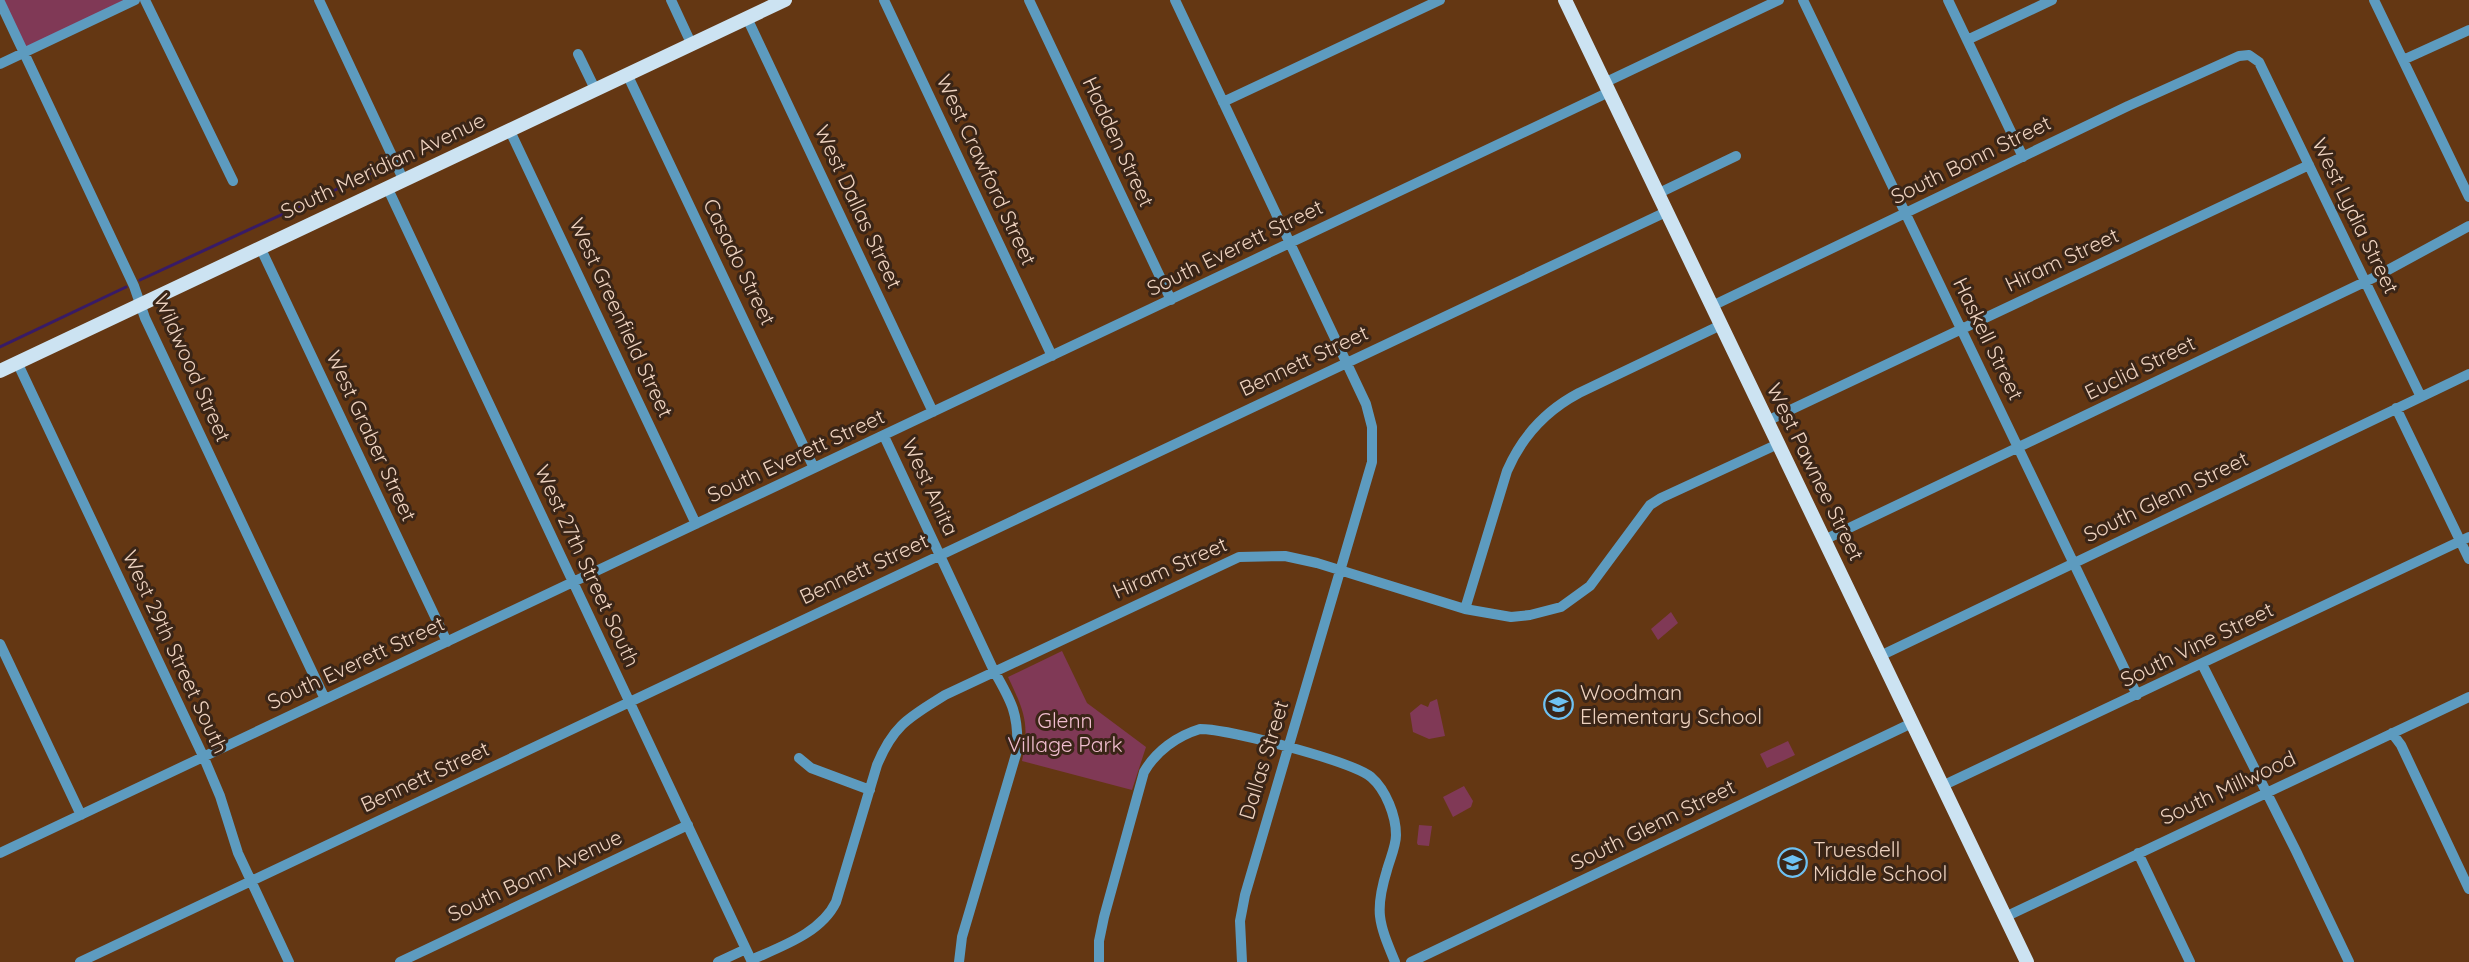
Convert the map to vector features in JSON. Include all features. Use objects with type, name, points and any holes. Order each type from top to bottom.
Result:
[{"type":"main road","name":"South Meridian Avenue","points":[[0,371],[785,0]]},
{"type":"main road","name":"West Pawnee Street","points":[[1565,0],[2027,962]]},
{"type":"street","points":[[0,64],[135,0]]},
{"type":"street","points":[[145,0],[233,181]]},
{"type":"street","points":[[319,0],[404,179]]},
{"type":"street","points":[[671,0],[691,44]]},
{"type":"street","name":"West Crawford Street","points":[[884,0],[1052,356]]},
{"type":"street","name":"Hadden Street","points":[[1029,0],[1172,300]]},
{"type":"street","name":"Dallas Street","points":[[1175,0],[1366,404],[1372,427],[1372,462],[1245,895],[1240,921],[1242,962]]},
{"type":"street","points":[[1223,102],[1440,0]]},
{"type":"street","name":"South Everett Street","points":[[0,854],[1172,300],[1606,88],[1779,0]]},
{"type":"street","name":"Haskell Street","points":[[1803,0],[2137,695]]},
{"type":"street","points":[[1948,0],[2023,157]]},
{"type":"street","points":[[1967,40],[2052,0]]},
{"type":"street","points":[[2374,0],[2469,197]]},
{"type":"street","name":"Wildwood Street","points":[[0,2],[134,286],[145,318],[325,699]]},
{"type":"street","name":"West Dallas Street","points":[[747,18],[933,412]]},
{"type":"street","points":[[2403,60],[2469,30]]},
{"type":"street","points":[[578,54],[595,89]]},
{"type":"street","name":"South Bonn Street","points":[[1712,306],[2239,56],[2249,55]]},
{"type":"street","name":"West Lydia Street","points":[[2249,55],[2259,62],[2421,397]]},
{"type":"street","name":"Casado Street","points":[[627,74],[814,468]]},
{"type":"street","name":"West Greenfield Street","points":[[509,129],[696,524]]},
{"type":"street","points":[[1657,194],[1736,156]]},
{"type":"street","name":"Hiram Street","points":[[1767,421],[2309,165]]},
{"type":"street","name":"West 27th Street South","points":[[387,187],[752,961]]},
{"type":"street","name":"Bennett Street","points":[[80,962],[1666,212]]},
{"type":"street","name":"Euclid Street","points":[[1824,540],[2365,282],[2469,226]]},
{"type":"street","name":"West Graber Street","points":[[260,247],[447,642]]},
{"type":"street","points":[[1465,609],[1506,471],[1516,450],[1535,425],[1559,405],[1579,393],[1721,325]]},
{"type":"street","name":"West 29th Street South","points":[[17,362],[204,758],[220,796],[238,853],[289,962]]},
{"type":"street","name":"South Glenn Street","points":[[1880,656],[2469,374]]},
{"type":"street","points":[[2396,408],[2464,539],[2469,560]]},
{"type":"street","name":"West Anita","points":[[884,436],[940,555]]},
{"type":"street","name":"Hiram Street","points":[[752,961],[820,925],[831,914],[886,744],[904,721],[945,694],[1239,557],[1285,556],[1465,609],[1511,617],[1561,607],[1590,586],[1650,505],[1778,444]]},
{"type":"street","name":"South Vine Street","points":[[1942,786],[2464,539]]},
{"type":"street","points":[[940,555],[1012,705],[1017,721],[1017,751],[962,937],[959,962]]},
{"type":"street","points":[[0,644],[81,815]]},
{"type":"street","points":[[2202,664],[2349,962]]},
{"type":"street","name":"South Millwood","points":[[2005,917],[2469,697]]},
{"type":"street","name":"South Glenn Street","points":[[1411,962],[1912,723]]},
{"type":"street","points":[[1099,962],[1104,917],[1144,772],[1152,759],[1171,743],[1200,729],[1288,748],[1353,767],[1372,778],[1390,808],[1396,835],[1381,894],[1379,916],[1380,927],[1395,962]]},
{"type":"street","points":[[2392,733],[2401,745],[2469,889]]},
{"type":"street","points":[[799,758],[811,768],[870,790]]},
{"type":"street","name":"South Bonn Avenue","points":[[400,962],[688,825]]},
{"type":"street","points":[[2138,853],[2190,962]]},
{"type":"street","points":[[718,962],[746,949]]},
{"type":"green space","points":[[0,0],[135,0],[24,53]]},
{"type":"green space","points":[[1671,612],[1678,623],[1658,640],[1651,629]]},
{"type":"green space","name":"Glenn Village Park","points":[[1062,651],[1087,703],[1146,747],[1132,790],[1022,761],[1025,737],[1024,718],[1008,677]]},
{"type":"green space","points":[[1437,699],[1445,736],[1429,739],[1413,732],[1410,713],[1421,704],[1428,707],[1430,702]]},
{"type":"green space","points":[[1788,741],[1795,755],[1767,768],[1760,754]]},
{"type":"green space","points":[[1464,786],[1473,801],[1471,807],[1453,817],[1443,797]]},
{"type":"green space","points":[[1419,825],[1432,826],[1429,846],[1417,843]]},
{"type":"waterway","points":[[140,280],[374,172],[379,167]]},
{"type":"waterway","points":[[0,347],[126,287]]},
{"type":"place","name":"Woodman Elementary School","points":[[1559,705]]},
{"type":"place","name":"Truesdell Middle School","points":[[1792,862]]}]
